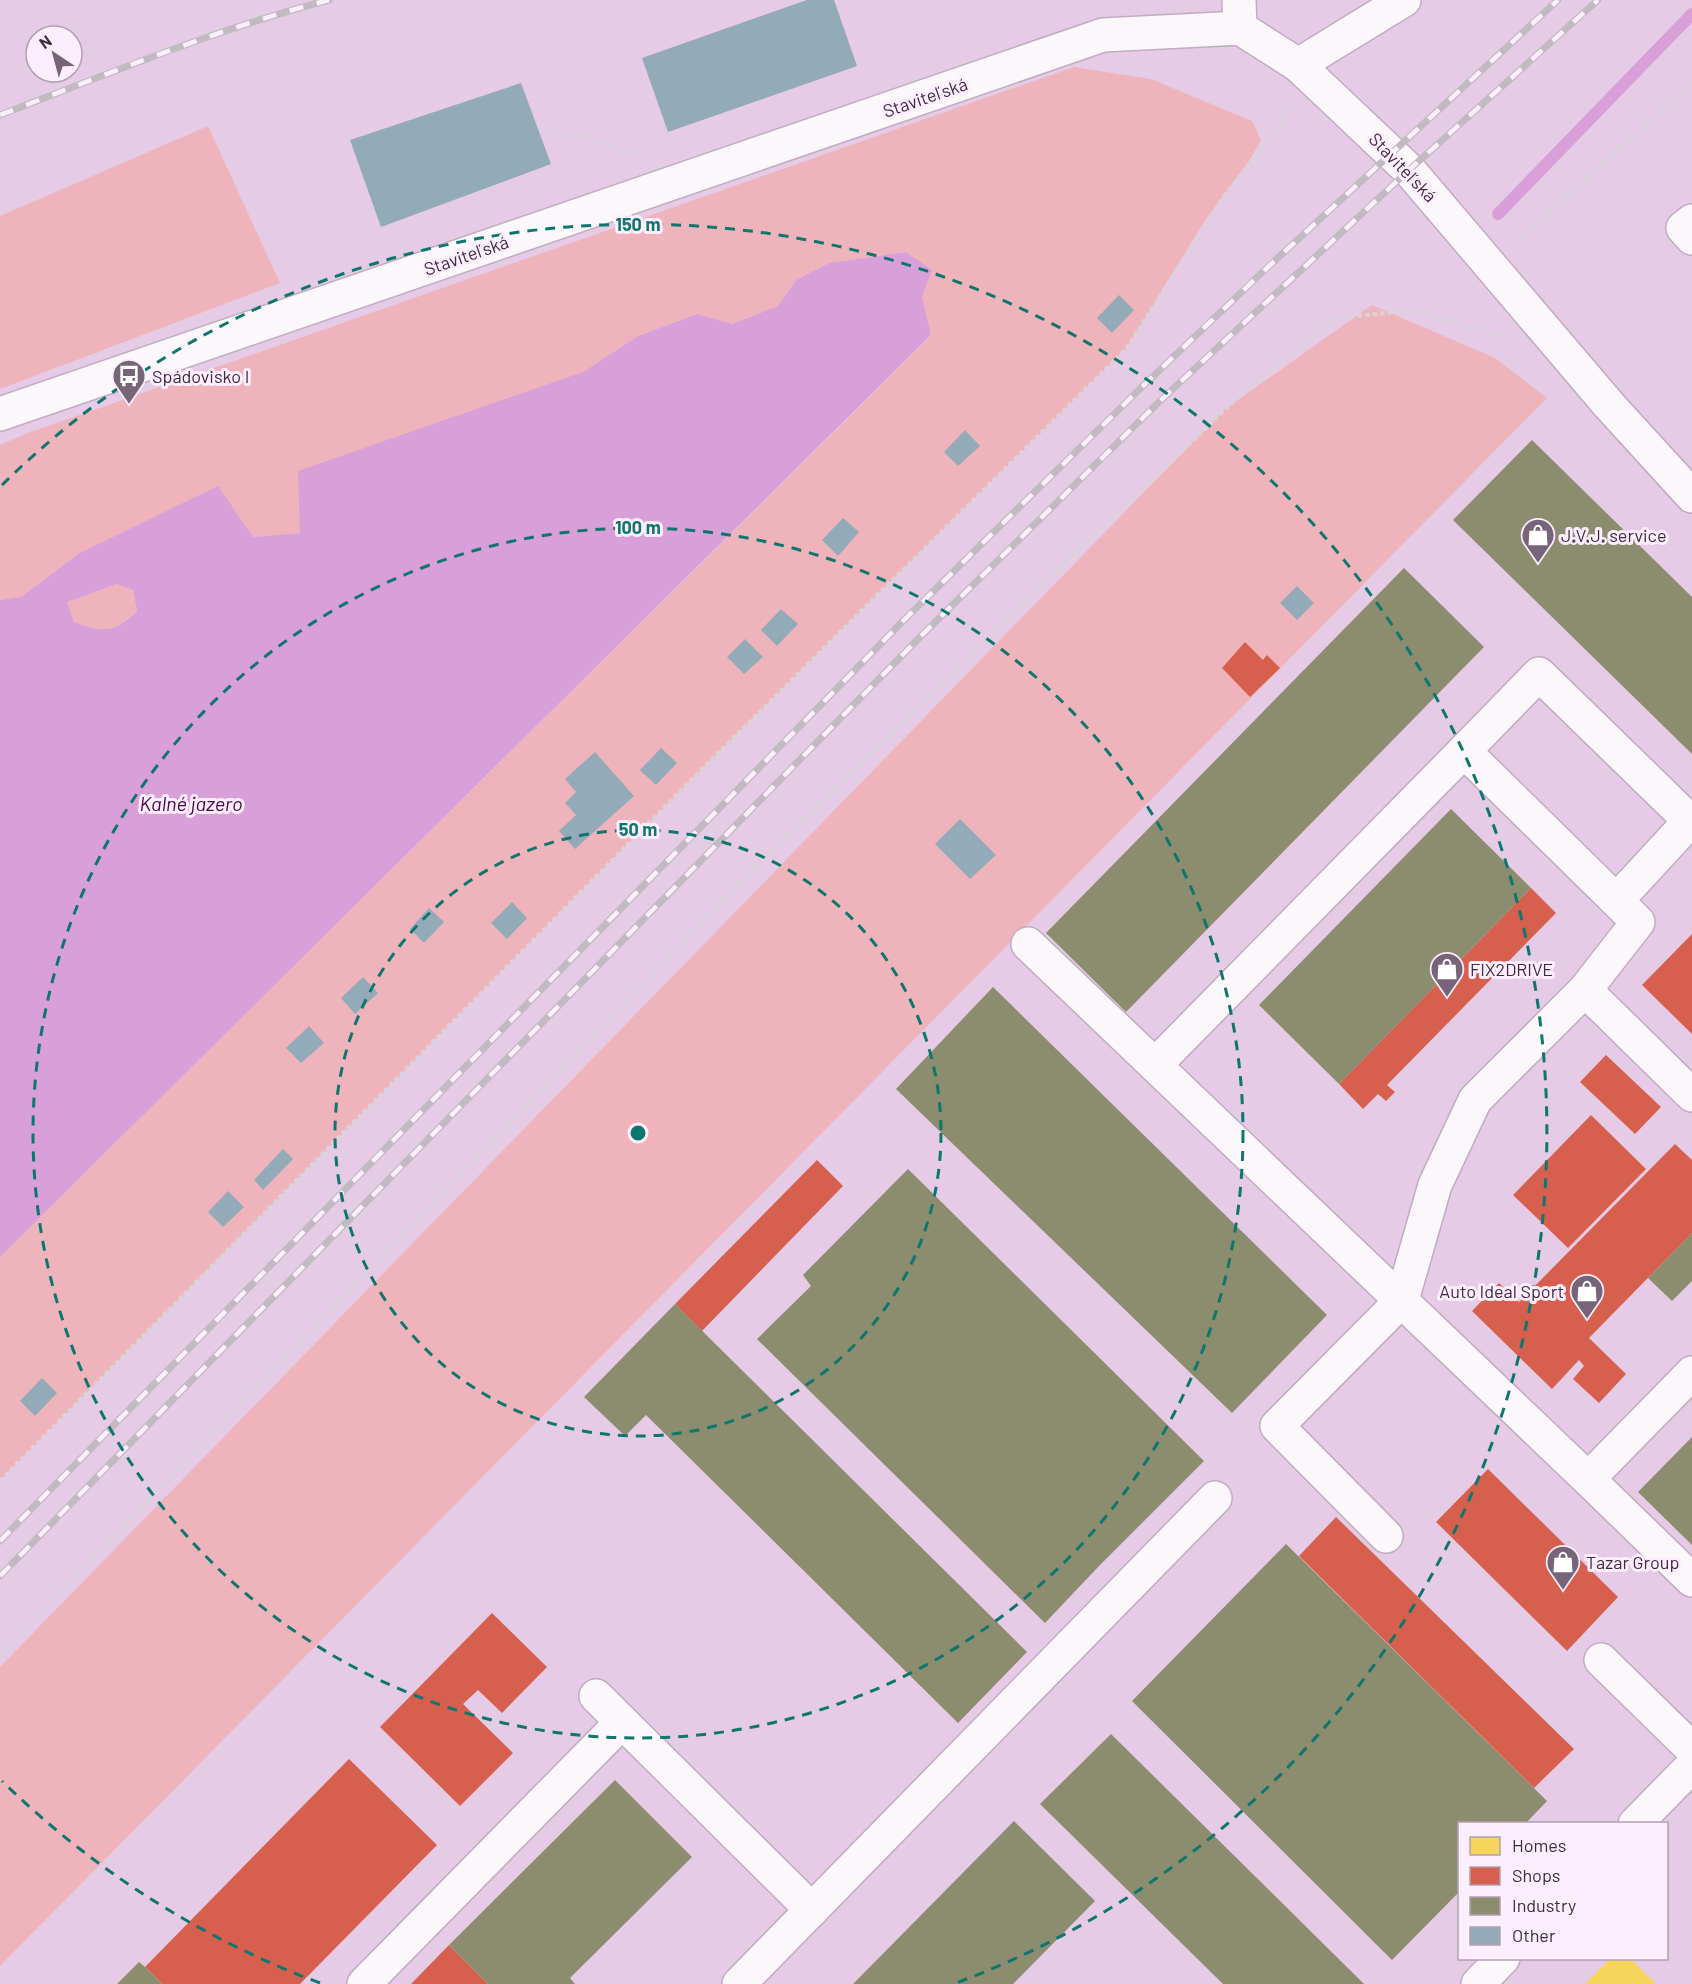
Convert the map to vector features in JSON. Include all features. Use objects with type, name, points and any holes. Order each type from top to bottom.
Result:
[{"type":"street","points":[[1298,65],[1404,0]]},
{"type":"street","name":"Staviteľská","points":[[2,410],[690,178],[1103,35],[1239,14],[1298,65],[1409,170],[1609,405],[1692,496]]},
{"type":"street","points":[[1692,221],[1683,228],[1692,238]]},
{"type":"street","points":[[1155,1065],[1539,674],[1690,821],[1617,900]]},
{"type":"street","points":[[1386,1536],[1277,1426],[1402,1300],[1435,1185],[1475,1100],[1585,990],[1638,921],[1464,751]]},
{"type":"street","points":[[1028,944],[1692,1580]]},
{"type":"street","points":[[1585,990],[1692,1095]]},
{"type":"street","points":[[1588,1479],[1692,1372]]},
{"type":"street","points":[[740,1984],[1215,1498]]},
{"type":"street","points":[[1601,1660],[1692,1749]]},
{"type":"street","points":[[596,1696],[812,1910]]},
{"type":"street","points":[[364,1984],[622,1722]]},
{"type":"street","points":[[1637,1822],[1692,1766]]},
{"type":"street","points":[[1478,1984],[1502,1960]]},
{"type":"path","points":[[0,1481],[714,757],[1126,349],[1227,192],[1283,123],[1298,65]]},
{"type":"path","points":[[1491,265],[1692,83]]},
{"type":"path","points":[[552,130],[588,137],[690,178]]},
{"type":"path","points":[[0,1655],[739,884],[1015,612],[1238,397],[1337,318],[1416,310],[1504,338]]},
{"type":"shaded area","points":[[1074,67],[1151,79],[1252,121],[1261,140],[1249,161],[1204,222],[1126,349],[714,757],[0,1481],[0,1257],[931,336],[922,297],[932,270],[905,252],[829,263],[796,280],[778,306],[732,324],[697,314],[638,336],[583,372],[300,533],[78,554],[21,597],[0,600],[0,445],[28,433]]},
{"type":"shaded area","points":[[208,126],[280,283],[0,389],[0,216]]},
{"type":"shaded area","points":[[1372,305],[1495,358],[1547,398],[0,1966],[0,1667],[1225,409]]},
{"type":"shaded area","points":[[117,584],[133,590],[137,612],[121,624],[107,629],[93,628],[74,622],[67,602]]},
{"type":"water","name":"Kalné jazero","points":[[906,252],[932,270],[922,297],[931,335],[0,1257],[0,600],[21,597],[78,554],[218,486],[253,537],[300,533],[298,471],[583,372],[638,336],[697,314],[732,324],[778,306],[796,280],[829,263]],"holes":[[[117,584],[133,590],[137,612],[121,624],[101,629],[74,622],[67,602]]]},
{"type":"building: Homes","points":[[1609,1960],[1632,1960],[1656,1984],[1585,1984]]},
{"type":"building: Shops","points":[[1245,642],[1263,660],[1267,655],[1280,668],[1250,697],[1222,668]]},
{"type":"building: Shops","name":"FIX2DRIVE","points":[[1531,888],[1556,913],[1387,1085],[1395,1092],[1386,1101],[1378,1094],[1363,1109],[1339,1084]]},
{"type":"building: Shops","points":[[1692,934],[1692,1034],[1642,985]]},
{"type":"building: Shops","points":[[1606,1055],[1661,1107],[1635,1134],[1580,1082]]},
{"type":"building: Shops","points":[[1591,1115],[1646,1169],[1568,1248],[1513,1195]]},
{"type":"building: Shops","points":[[1675,1144],[1692,1160],[1692,1233],[1589,1338],[1626,1374],[1599,1403],[1573,1379],[1584,1366],[1579,1360],[1552,1389],[1472,1311],[1499,1283],[1519,1302]]},
{"type":"building: Shops","points":[[817,1160],[843,1186],[702,1331],[675,1304]]},
{"type":"building: Shops","points":[[1488,1469],[1618,1597],[1567,1651],[1436,1522]]},
{"type":"building: Shops","points":[[1336,1517],[1574,1749],[1534,1788],[1299,1556]]},
{"type":"building: Shops","points":[[492,1613],[547,1667],[502,1713],[478,1690],[463,1704],[513,1753],[460,1806],[380,1727]]},
{"type":"building: Shops","points":[[349,1759],[437,1845],[300,1984],[162,1984],[145,1967]]},
{"type":"building: Shops","points":[[449,1945],[488,1984],[411,1984]]},
{"type":"building: Industry","points":[[1532,440],[1692,597],[1692,754],[1453,520]]},
{"type":"building: Industry","points":[[1404,568],[1484,647],[1126,1012],[1046,933]]},
{"type":"building: Industry","points":[[1451,809],[1531,888],[1339,1084],[1259,1005]]},
{"type":"building: Industry","points":[[993,987],[1327,1315],[1232,1413],[896,1089]]},
{"type":"building: Industry","points":[[908,1169],[1204,1461],[1045,1623],[757,1339],[811,1286],[803,1275]]},
{"type":"building: Industry","points":[[1692,1233],[1692,1281],[1672,1301],[1648,1278]]},
{"type":"building: Industry","points":[[675,1304],[1027,1652],[958,1723],[646,1415],[625,1436],[584,1397]]},
{"type":"building: Industry","points":[[1692,1437],[1692,1545],[1638,1492]]},
{"type":"building: Industry","points":[[1286,1544],[1547,1801],[1527,1822],[1458,1822],[1458,1893],[1392,1960],[1132,1701]]},
{"type":"building: Industry","points":[[1111,1734],[1364,1984],[1223,1984],[1040,1804]]},
{"type":"building: Industry","points":[[615,1780],[692,1857],[570,1978],[575,1984],[488,1984],[449,1945]]},
{"type":"building: Industry","points":[[1014,1821],[1095,1901],[1013,1984],[853,1984]]},
{"type":"building: Industry","points":[[139,1962],[145,1967],[162,1984],[117,1984]]},
{"type":"building: Other","points":[[807,0],[834,0],[857,66],[668,132],[642,58]]},
{"type":"building: Other","points":[[521,83],[551,164],[381,227],[350,140]]},
{"type":"building: Other","points":[[1119,295],[1134,310],[1112,333],[1097,318]]},
{"type":"building: Other","points":[[965,430],[980,446],[958,466],[944,452]]},
{"type":"building: Other","points":[[843,518],[859,532],[838,556],[822,540]]},
{"type":"building: Other","points":[[1297,586],[1314,603],[1297,620],[1280,603]]},
{"type":"building: Other","points":[[781,609],[798,624],[777,646],[761,630]]},
{"type":"building: Other","points":[[745,639],[763,657],[744,674],[727,657]]},
{"type":"building: Other","points":[[661,748],[677,763],[656,785],[640,770]]},
{"type":"building: Other","points":[[595,752],[634,796],[575,849],[559,831],[576,815],[565,803],[576,792],[565,779]]},
{"type":"building: Other","points":[[960,819],[996,855],[970,879],[935,844]]},
{"type":"building: Other","points":[[512,902],[527,918],[507,939],[491,923]]},
{"type":"building: Other","points":[[429,908],[444,922],[424,943],[410,929]]},
{"type":"building: Other","points":[[363,977],[378,993],[355,1014],[341,998]]},
{"type":"building: Other","points":[[309,1026],[324,1043],[301,1063],[286,1048]]},
{"type":"building: Other","points":[[283,1149],[293,1159],[263,1190],[254,1180]]},
{"type":"building: Other","points":[[228,1191],[244,1207],[223,1227],[208,1212]]},
{"type":"building: Other","points":[[42,1378],[57,1393],[35,1416],[20,1401]]},
{"type":"waterway","points":[[1498,214],[1692,14]]},
{"type":"railway","points":[[0,115],[204,38],[329,0]]},
{"type":"railway","points":[[0,1541],[904,620],[1269,266],[1558,0]]},
{"type":"railway","points":[[0,1576],[921,636],[1162,399],[1409,170],[1598,0]]},
{"type":"place","name":"Spádovisko I","points":[[129,405]]},
{"type":"place","name":"J.V.J. service","points":[[1538,564]]},
{"type":"place","name":"FIX2DRIVE","points":[[1447,998]]},
{"type":"place","name":"Auto Ideal Sport","points":[[1587,1320]]},
{"type":"place","name":"Tazar Group","points":[[1563,1591]]}]
